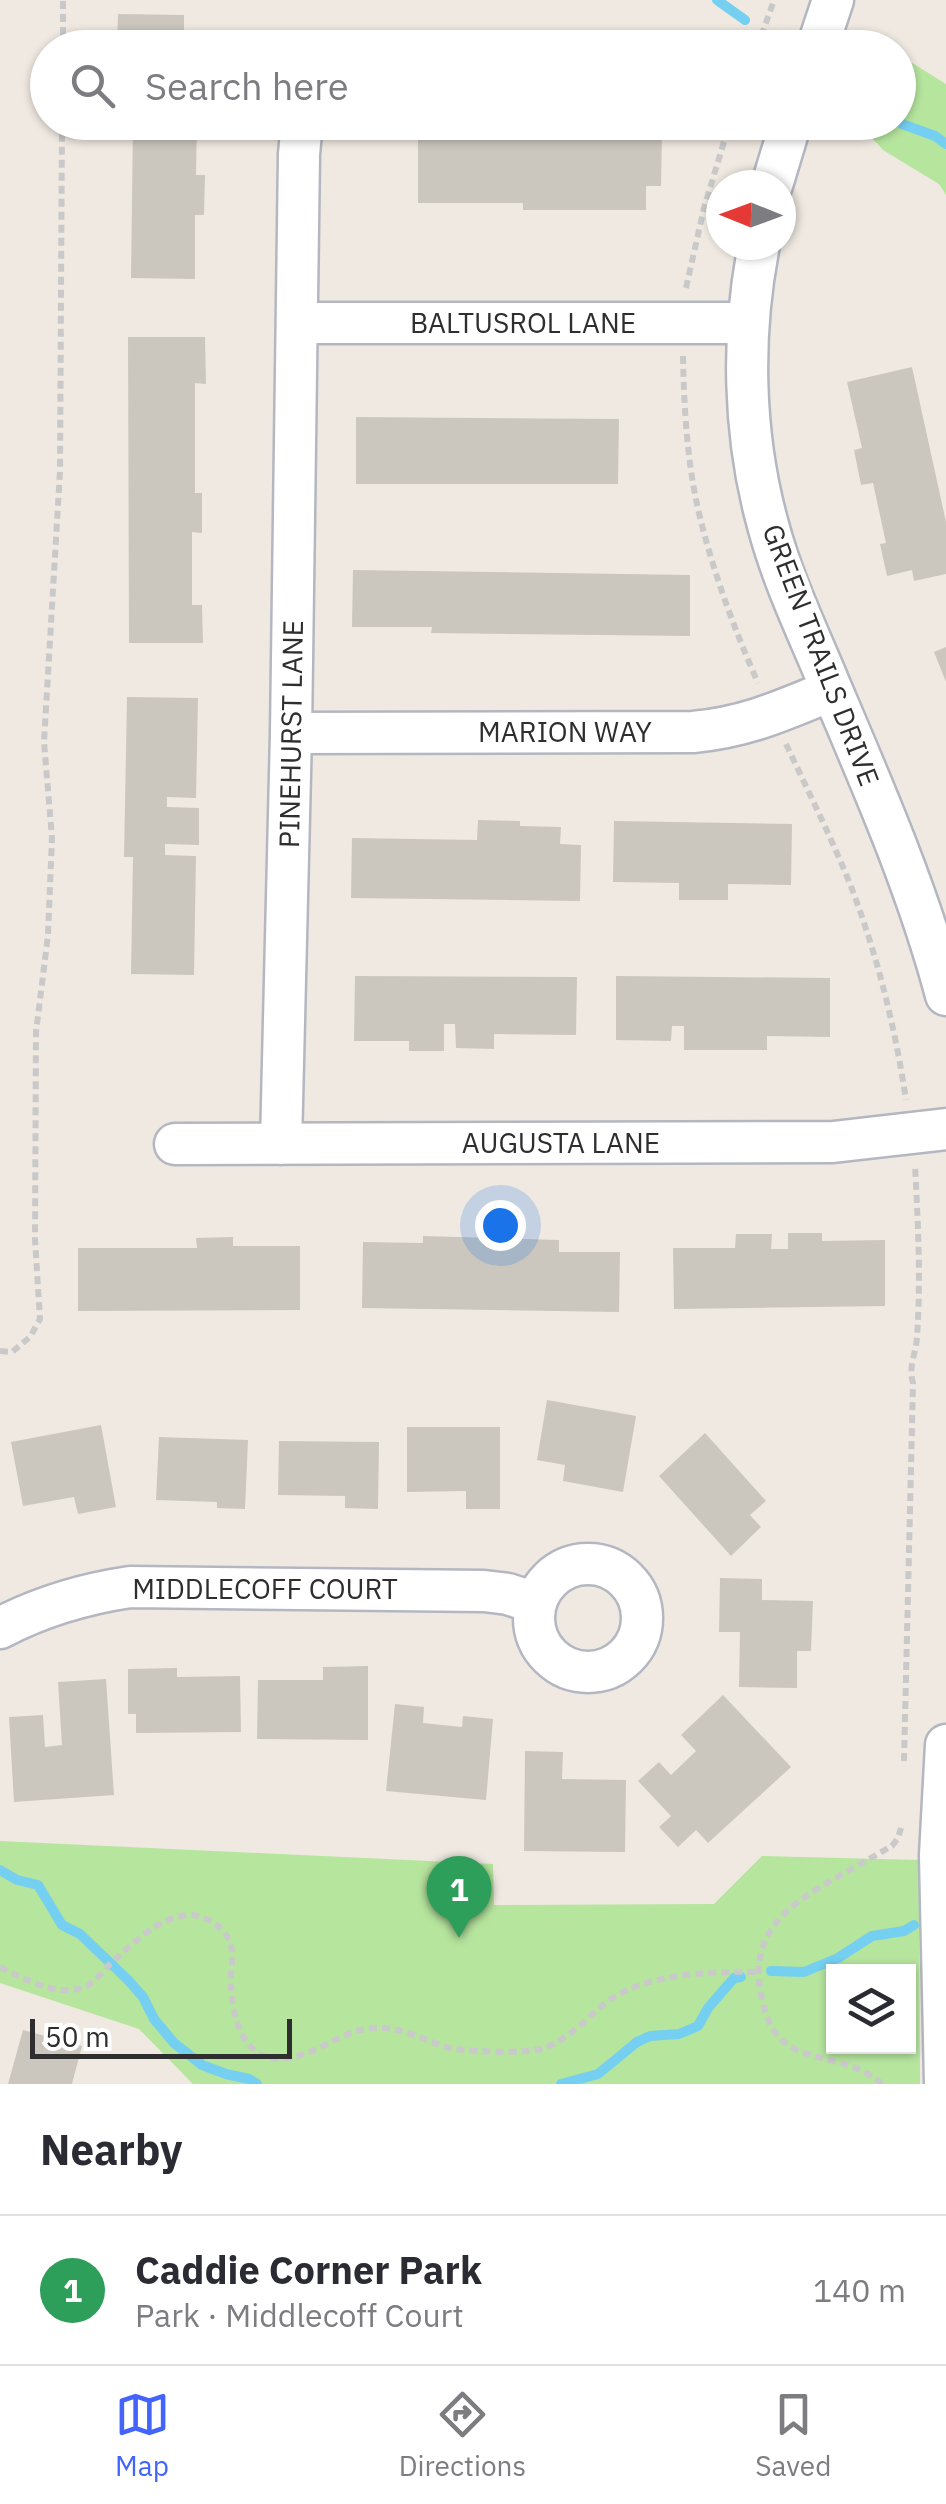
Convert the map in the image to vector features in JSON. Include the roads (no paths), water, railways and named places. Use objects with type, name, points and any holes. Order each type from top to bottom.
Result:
[{"type":"street","points":[[823,30],[833,0]]},
{"type":"street","name":"PINEHURST LANE","points":[[281,1144],[300,140]]},
{"type":"street","points":[[777,170],[786,140]]},
{"type":"street","name":"GREEN TRAILS DRIVE","points":[[757,260],[748,323],[750,417],[755,469],[768,525],[788,587],[918,901],[946,995]]},
{"type":"street","name":"BALTUSROL LANE","points":[[298,323],[748,323]]},
{"type":"street","name":"MARION WAY","points":[[291,732],[693,732],[752,722],[832,690]]},
{"type":"street","name":"AUGUSTA LANE","points":[[175,1144],[832,1142],[946,1129]]},
{"type":"street","name":"MIDDLECOFF COURT","points":[[0,1628],[52,1604],[93,1592],[130,1588],[484,1590],[535,1603]]},
{"type":"street","points":[[945,2084],[940,1854],[946,1745]]},
{"type":"waterway","points":[[717,0],[745,20]]},
{"type":"waterway","points":[[916,129],[946,144]]},
{"type":"waterway","points":[[0,1870],[17,1880],[38,1885],[62,1925],[80,1934],[128,1980],[174,2043],[202,2065],[257,2084]]},
{"type":"waterway","points":[[771,1971],[804,1972],[838,1958],[872,1936],[904,1931],[914,1925]]},
{"type":"waterway","points":[[561,2084],[598,2074],[650,2036],[679,2034],[698,2026],[734,1978],[741,1977]]},
{"type":"place","name":"Caddie Corner Park","points":[[459,1938]]}]
